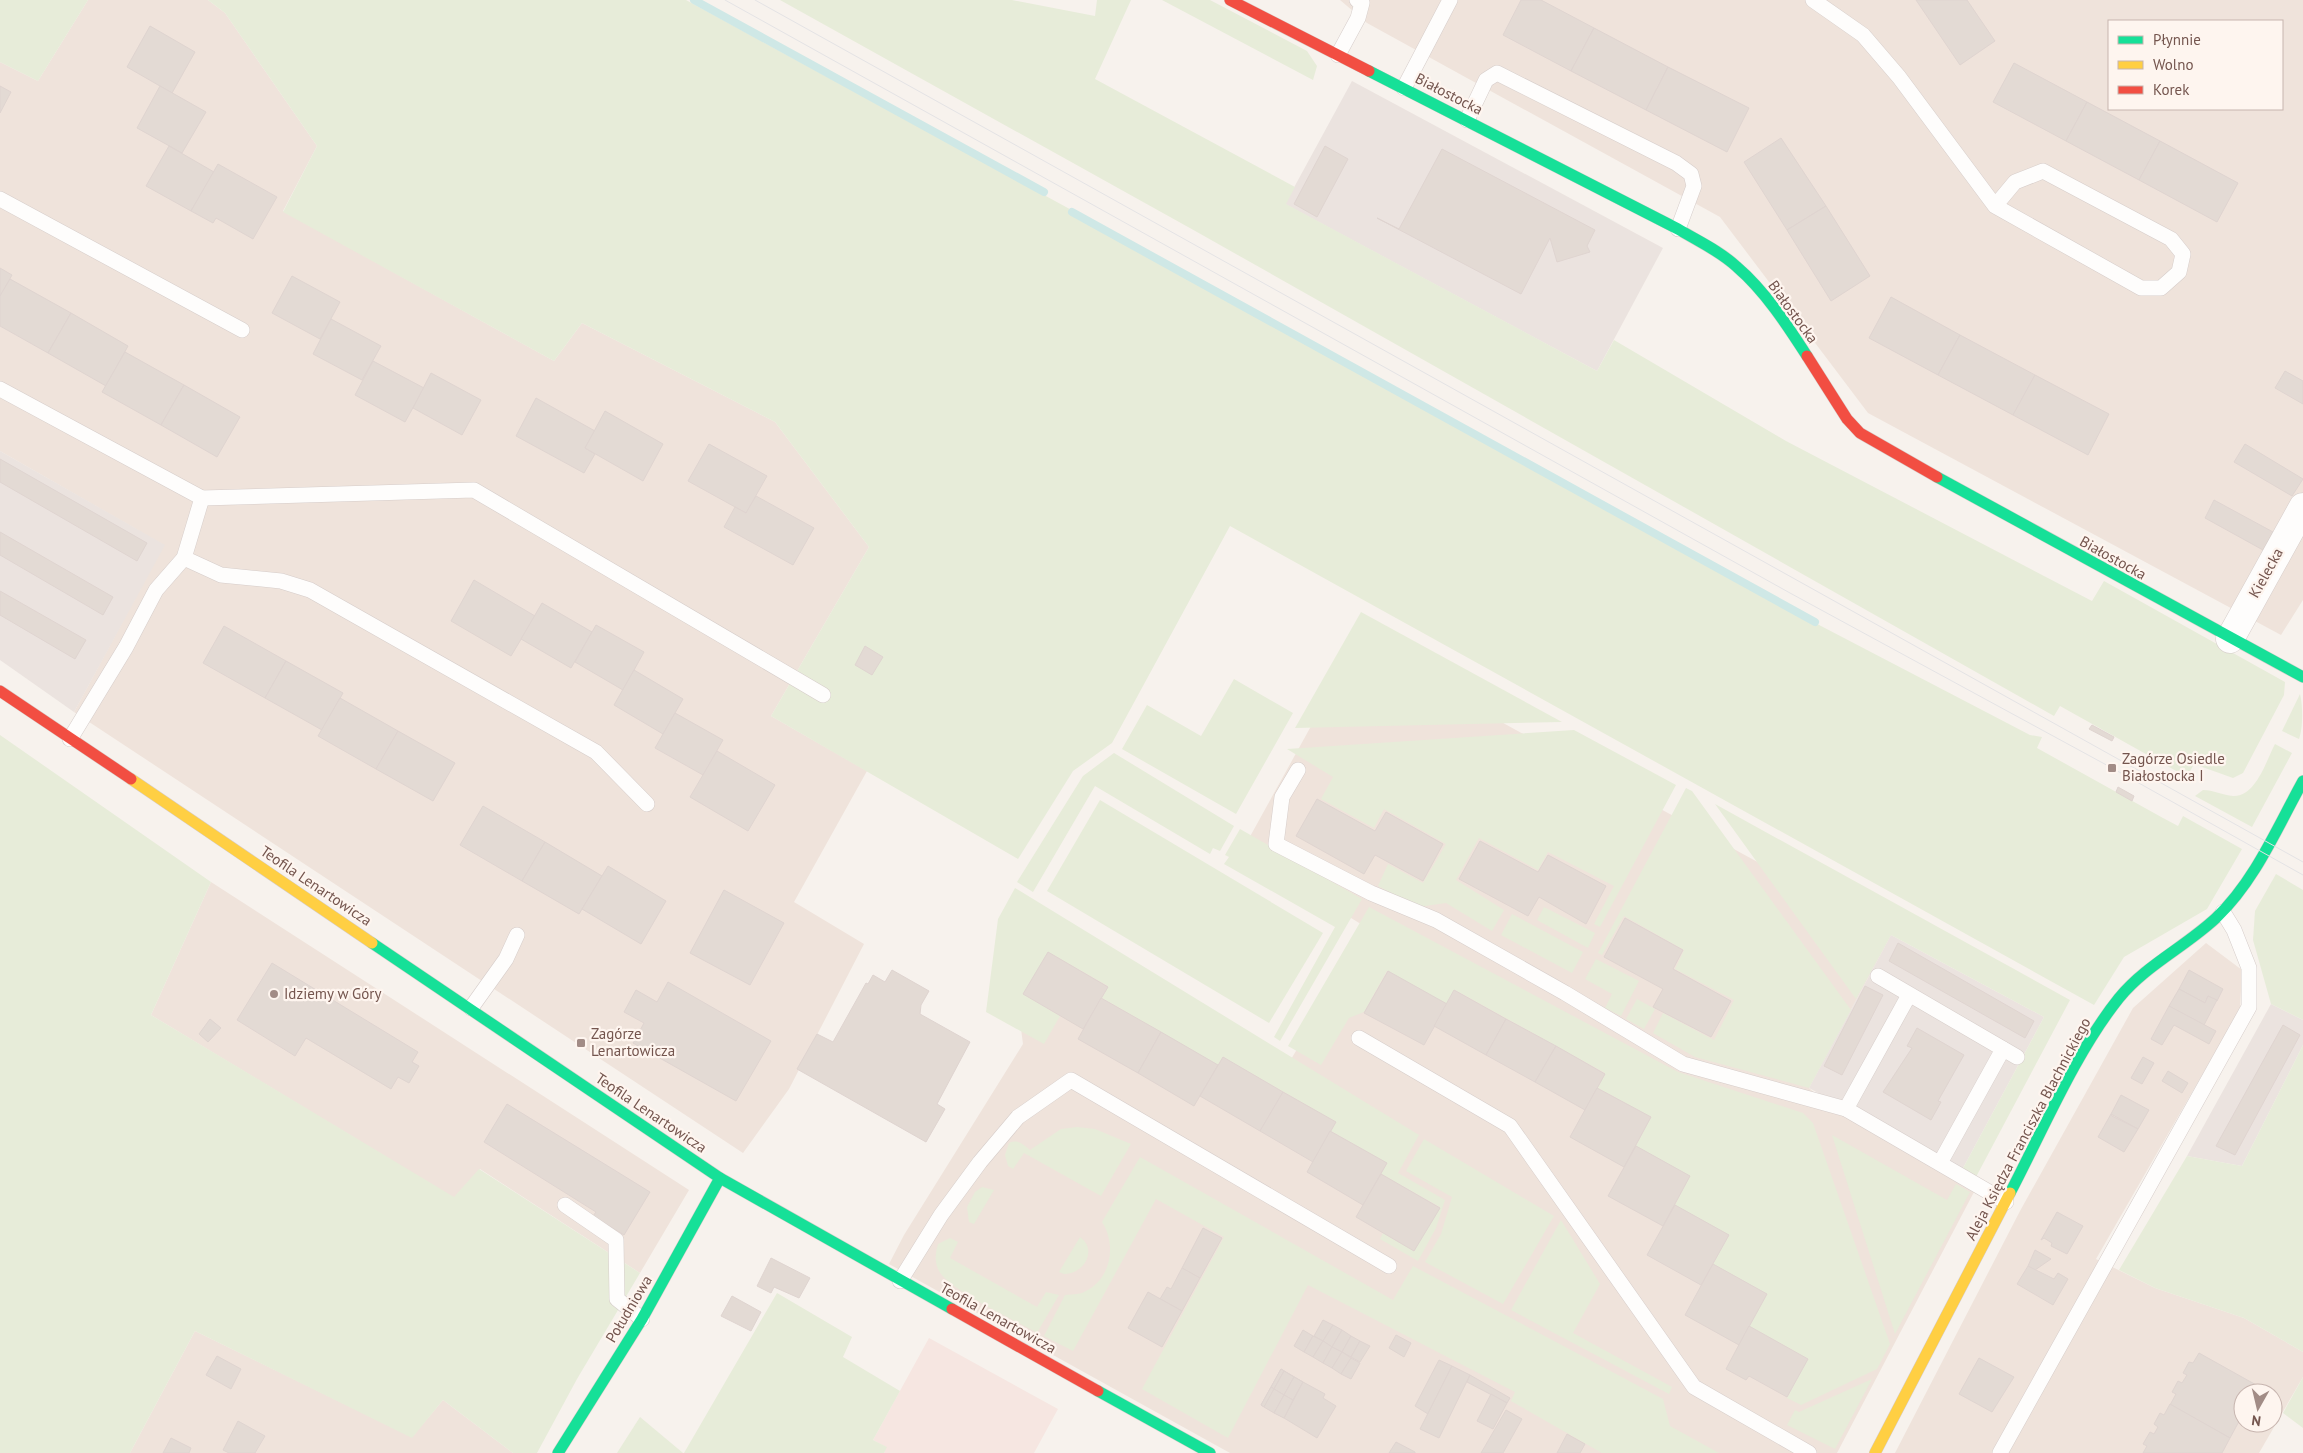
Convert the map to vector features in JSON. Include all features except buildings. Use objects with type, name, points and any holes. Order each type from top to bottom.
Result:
[{"type":"street","name":"Białostocka","points":[[1230,0],[1678,229],[1721,254],[1744,273],[1789,330],[1847,419],[1860,433],[1892,453],[2230,639],[2303,676]]},
{"type":"street","name":"Kielecka","points":[[2230,639],[2303,507]]},
{"type":"street","name":"Teofila Lenartowicza","points":[[0,691],[720,1178],[900,1281],[1210,1453]]},
{"type":"street","name":"Aleja Księdza Franciszka Blachnickiego","points":[[1875,1453],[2076,1064],[2116,1002],[2142,975],[2203,930],[2223,912],[2248,880],[2303,781]]},
{"type":"street","name":"Południowa","points":[[558,1453],[642,1319],[720,1178]]},
{"type":"lane","points":[[1338,55],[1358,18],[1362,3],[1357,0]]},
{"type":"lane","points":[[1404,88],[1450,0]]},
{"type":"lane","points":[[1813,0],[1863,35],[1899,78],[1995,206],[2141,288],[2162,288],[2179,272],[2183,254],[2171,239],[2043,172],[2015,182],[1995,206]]},
{"type":"lane","points":[[1467,120],[1486,80],[1497,73],[1676,163],[1691,174],[1694,186],[1678,229]]},
{"type":"lane","points":[[0,199],[242,330]]},
{"type":"lane","points":[[0,389],[202,498],[474,490],[823,695]]},
{"type":"lane","points":[[70,739],[126,647],[156,590],[184,558],[202,498]]},
{"type":"lane","points":[[184,558],[220,575],[281,581],[310,590],[596,752],[647,804]]},
{"type":"lane","points":[[1298,770],[1282,797],[1276,844],[1371,893],[1436,920],[1565,993],[1682,1064],[1846,1109],[2006,1202]]},
{"type":"lane","points":[[2000,1453],[2249,1007],[2249,968],[2234,930],[2223,912]]},
{"type":"lane","points":[[471,1008],[506,959],[517,935]]},
{"type":"lane","points":[[1878,976],[2017,1057]]},
{"type":"lane","points":[[1846,1109],[1909,995]]},
{"type":"lane","points":[[1359,1038],[1510,1126],[1694,1387],[1809,1453]]},
{"type":"lane","points":[[1940,1163],[2003,1049]]},
{"type":"lane","points":[[900,1281],[941,1215],[980,1162],[1018,1117],[1071,1080],[1389,1266]]},
{"type":"lane","points":[[565,1205],[616,1240],[617,1299],[642,1319]]},
{"type":"shaded area","points":[[88,0],[208,0],[225,13],[317,146],[283,211],[554,361],[582,323],[775,422],[869,547],[771,716],[867,771],[794,902],[864,944],[789,1089],[743,1153],[74,712],[164,545],[0,451],[0,62],[38,81]]},
{"type":"shaded area","points":[[1340,0],[2303,0],[2303,600],[2281,635],[1868,413],[1720,217],[1367,23]]},
{"type":"shaded area","points":[[1352,81],[1663,248],[1597,371],[1285,204]]},
{"type":"shaded area","points":[[0,451],[165,545],[74,712],[0,660]]},
{"type":"shaded area","points":[[1357,643],[1891,935],[1809,1088],[1838,1113],[1974,1192],[1837,1453],[1230,1453],[889,1264],[904,1235],[1023,1044],[1007,922],[1287,1066],[1369,929],[1242,851]]},
{"type":"shaded area","points":[[211,882],[689,1190],[640,1273],[480,1169],[454,1198],[151,1015]]},
{"type":"shaded area","points":[[1891,935],[2044,1017],[1962,1170],[1809,1088]]},
{"type":"shaded area","points":[[2206,943],[2242,970],[2240,1009],[2096,1259],[2155,1288],[2244,1318],[2303,1352],[2303,1377],[2283,1412],[2283,1383],[2233,1383],[2233,1433],[2271,1433],[2259,1453],[1895,1453],[2020,1211],[2133,1008]]},
{"type":"shaded area","points":[[2271,1004],[2303,1020],[2303,1045],[2242,1166],[2187,1156]]},
{"type":"shaded area","points":[[195,1331],[412,1437],[443,1400],[513,1453],[130,1453]]},
{"type":"shaded area","points":[[929,1338],[1058,1409],[1034,1453],[884,1453],[886,1447],[873,1440]]},
{"type":"green space","points":[[0,0],[88,0],[38,81],[0,62]]},
{"type":"green space","points":[[208,0],[686,0],[1066,207],[1821,626],[2030,735],[2042,737],[2037,748],[2163,818],[2178,826],[2183,816],[2242,849],[2207,909],[2124,957],[2094,1005],[1230,526],[1112,743],[1073,771],[1018,859],[771,716],[869,547],[775,422],[582,323],[554,361],[283,212],[317,146],[225,13]]},
{"type":"green space","points":[[780,0],[1012,0],[1095,16],[1097,0],[1131,0],[1095,79],[1295,187],[1286,204],[1597,371],[1614,340],[1786,441],[2092,601],[2104,581],[2285,682],[2284,695],[2243,773],[2233,778],[2194,764],[2187,777],[2060,706],[2054,716],[1197,232]]},
{"type":"green space","points":[[1162,0],[1210,0],[1307,51],[1317,66],[1313,80]]},
{"type":"green space","points":[[1361,612],[1562,722],[1295,728]]},
{"type":"green space","points":[[1234,679],[1293,713],[1236,814],[1122,749],[1147,705],[1201,736]]},
{"type":"green space","points":[[2300,694],[2302,717],[2299,739],[2282,731]]},
{"type":"green space","points":[[1574,730],[1676,785],[1600,927],[1594,924],[1614,886],[1548,852],[1538,870],[1479,838],[1456,880],[1504,910],[1492,931],[1446,903],[1418,907],[1378,886],[1388,864],[1423,883],[1446,844],[1384,809],[1374,828],[1321,799],[1333,777],[1287,749]]},
{"type":"green space","points":[[0,735],[211,882],[151,1015],[454,1197],[479,1169],[640,1273],[577,1379],[537,1453],[513,1453],[443,1400],[412,1438],[195,1331],[130,1453],[0,1453]]},
{"type":"green space","points":[[2275,744],[2292,753],[2252,827],[2195,796],[2203,790],[2233,796],[2241,795],[2248,791],[2259,777]]},
{"type":"green space","points":[[1114,753],[1234,826],[1220,851],[1213,848],[1210,854],[1095,786],[1033,892],[1017,882],[1083,776]]},
{"type":"green space","points":[[1686,788],[1692,791],[1851,1010],[1809,1088],[1695,1057],[1653,1033],[1663,1013],[1714,1040],[1734,1000],[1675,969],[1684,950],[1624,916],[1602,955],[1598,953]]},
{"type":"green space","points":[[1100,800],[1323,933],[1269,1023],[1047,891]]},
{"type":"green space","points":[[1715,804],[2070,1000],[1976,1177],[1962,1170],[2044,1017],[1891,935],[1856,999]]},
{"type":"green space","points":[[1240,829],[1362,899],[1280,1041],[1274,1037],[1335,927],[1224,864],[1229,857],[1225,855]]},
{"type":"green space","points":[[2276,874],[2303,890],[2303,1020],[2271,1004],[2253,940],[2255,911]]},
{"type":"green space","points":[[1015,888],[1419,1135],[1398,1173],[1445,1200],[1436,1228],[1418,1261],[1380,1239],[1383,1233],[1414,1251],[1440,1207],[1381,1174],[1387,1163],[1331,1131],[1336,1122],[1223,1057],[1218,1065],[1102,998],[1108,986],[1048,952],[1023,994],[1060,1016],[1044,1044],[986,1012],[998,919]]},
{"type":"green space","points":[[1369,907],[1678,1072],[1803,1113],[1813,1123],[1890,1344],[1877,1369],[1801,1405],[1787,1398],[1808,1359],[1749,1326],[1767,1294],[1713,1264],[1729,1235],[1675,1205],[1690,1176],[1636,1146],[1651,1117],[1598,1088],[1605,1073],[1455,990],[1447,1004],[1387,971],[1364,1012],[1349,1018],[1321,1065],[1288,1046]]},
{"type":"green space","points":[[1544,907],[1595,933],[1588,948],[1537,920]]},
{"type":"green space","points":[[1512,914],[1583,952],[1572,973],[1501,935]]},
{"type":"green space","points":[[1596,959],[1639,981],[1621,1016],[1605,1008],[1612,994],[1585,979]]},
{"type":"green space","points":[[1637,999],[1655,1009],[1644,1029],[1626,1019]]},
{"type":"green space","points":[[2303,1045],[2303,1352],[2244,1318],[2155,1288],[2119,1270],[2187,1156],[2242,1166]]},
{"type":"green space","points":[[1077,1127],[1095,1129],[1131,1144],[1101,1196],[1024,1153],[1013,1169],[1008,1166],[1005,1155],[1009,1143],[1017,1142],[1030,1150],[1061,1129]]},
{"type":"green space","points":[[1832,1135],[1947,1200],[1956,1184],[1970,1192],[1895,1334]]},
{"type":"green space","points":[[1424,1139],[1554,1216],[1503,1304],[1425,1262],[1441,1234],[1452,1197],[1406,1171]]},
{"type":"green space","points":[[1140,1157],[1393,1300],[1413,1266],[1663,1399],[1670,1426],[1719,1453],[1602,1453],[1511,1401],[1515,1392],[1308,1285],[1228,1438],[1142,1389],[1224,1237],[1156,1199],[1073,1351],[1044,1336],[1065,1295],[1084,1292],[1093,1286],[1106,1271],[1110,1251],[1107,1231],[1102,1222]]},
{"type":"green space","points":[[982,1187],[994,1190],[974,1224],[969,1222],[967,1207],[975,1192]]},
{"type":"green space","points":[[1561,1220],[1600,1284],[1573,1333],[1672,1387],[1669,1394],[1511,1310]]},
{"type":"green space","points":[[1080,1237],[1088,1248],[1088,1254],[1083,1266],[1071,1273],[1064,1274],[1059,1272]]},
{"type":"green space","points":[[950,1238],[958,1242],[950,1258],[1037,1307],[1046,1292],[1059,1295],[1037,1333],[972,1297],[941,1274],[936,1263],[938,1244]]},
{"type":"green space","points":[[777,1293],[852,1337],[843,1357],[900,1391],[873,1440],[887,1447],[884,1453],[684,1453]]},
{"type":"green space","points":[[2303,1377],[2303,1428],[2283,1413]]},
{"type":"green space","points":[[1872,1379],[1835,1449],[1787,1425],[1795,1410],[1799,1412]]},
{"type":"green space","points":[[640,1417],[683,1453],[617,1453]]},
{"type":"waterway","points":[[694,0],[1044,192]]},
{"type":"waterway","points":[[1072,212],[1815,622]]},
{"type":"tram line","points":[[725,0],[1790,593],[2112,768],[2303,875]]},
{"type":"tram line","points":[[755,0],[2303,862]]},
{"type":"traffic: fast","points":[[1369,71],[1678,229],[1716,251],[1737,267],[1757,287],[1807,356]]},
{"type":"traffic: fast","points":[[1937,477],[2303,677]]},
{"type":"traffic: fast","points":[[2010,1193],[2060,1092],[2103,1020],[2130,986],[2153,966],[2192,938],[2216,918],[2230,903],[2254,871],[2303,781]]},
{"type":"traffic: fast","points":[[372,943],[720,1178],[952,1309]]},
{"type":"traffic: fast","points":[[558,1453],[642,1319],[720,1178]]},
{"type":"traffic: fast","points":[[1098,1391],[1210,1453]]},
{"type":"traffic: slow","points":[[131,779],[372,943]]},
{"type":"traffic: slow","points":[[1875,1453],[2010,1193]]},
{"type":"traffic: jam","points":[[1230,0],[1369,71]]},
{"type":"traffic: jam","points":[[1807,356],[1847,419],[1860,433],[1937,477]]},
{"type":"traffic: jam","points":[[0,691],[131,779]]},
{"type":"traffic: jam","points":[[952,1309],[1098,1391]]},
{"type":"place","name":"Zagórze Osiedle Białostocka I","points":[[2112,768]]},
{"type":"place","name":"Idziemy w Góry","points":[[274,994]]},
{"type":"place","name":"Zagórze Lenartowicza","points":[[581,1043]]}]
